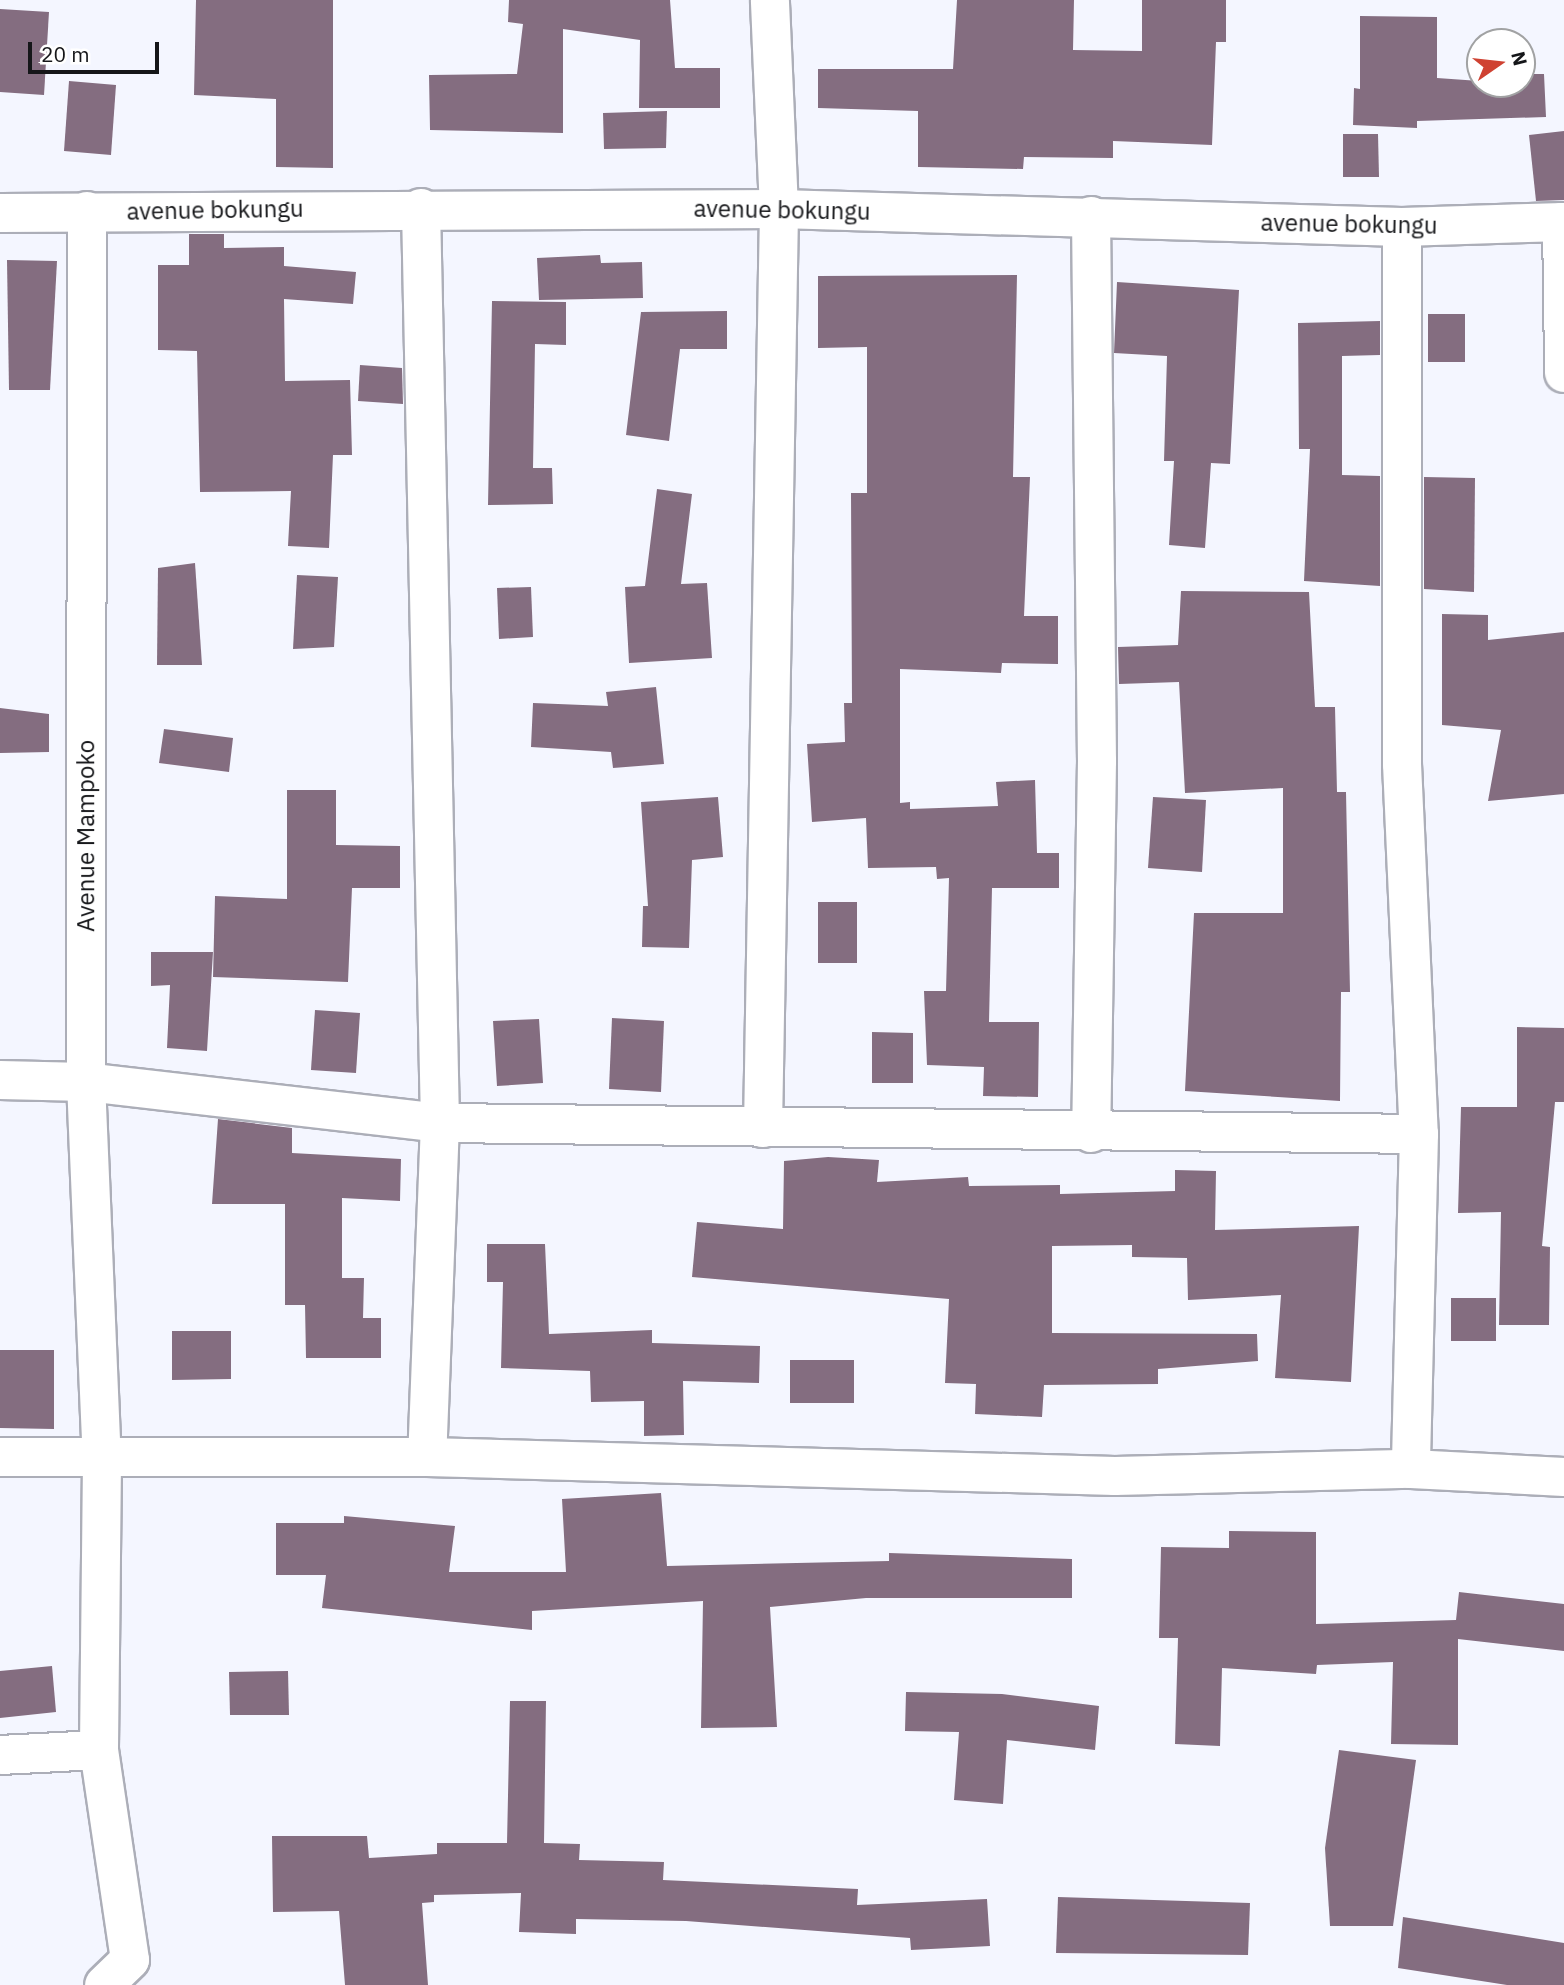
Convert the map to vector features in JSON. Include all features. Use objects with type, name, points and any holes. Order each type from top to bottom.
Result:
[{"type":"street","points":[[762,1128],[779,209],[770,0]]},
{"type":"street","points":[[421,208],[440,1124],[427,1457]]},
{"type":"street","name":"avenue bokungu","points":[[0,213],[421,208],[779,209],[1402,227],[1563,222]]},
{"type":"street","name":"Avenue Mampoko","points":[[87,211],[86,1082],[102,1461],[99,1750],[123,1977]]},
{"type":"street","points":[[1091,216],[1097,761],[1091,1133]]},
{"type":"street","points":[[1563,222],[1564,373]]},
{"type":"street","points":[[1402,227],[1402,764],[1419,1134],[1410,1469]]},
{"type":"street","points":[[0,1080],[86,1082],[440,1124],[1091,1133],[1419,1134]]},
{"type":"street","points":[[0,1457],[102,1461],[427,1457],[1115,1476],[1410,1469],[1564,1477]]},
{"type":"street","points":[[0,1755],[99,1750]]},
{"type":"building","points":[[196,0],[333,0],[333,168],[276,167],[276,99],[194,95]]},
{"type":"building","points":[[509,0],[670,0],[675,68],[720,68],[720,108],[639,108],[640,40],[563,29],[563,133],[430,130],[429,75],[517,74],[523,24],[508,22]]},
{"type":"building","points":[[957,0],[1074,0],[1073,50],[1142,51],[1142,0],[1226,0],[1226,42],[1216,42],[1212,145],[1113,141],[1113,158],[1024,157],[1023,169],[918,167],[918,111],[818,108],[818,69],[953,69]]},
{"type":"building","points":[[0,9],[49,12],[44,95],[0,92]]},
{"type":"building","points":[[1360,16],[1437,17],[1437,78],[1466,80],[1466,98],[1536,98],[1536,74],[1544,74],[1546,117],[1417,121],[1417,128],[1353,125],[1354,88],[1360,89]]},
{"type":"building","points":[[69,81],[116,85],[111,155],[64,151]]},
{"type":"building","points":[[667,111],[666,148],[604,149],[603,113]]},
{"type":"building","points":[[1564,131],[1564,200],[1536,201],[1529,135]]},
{"type":"building","points":[[1343,134],[1378,134],[1379,177],[1343,177]]},
{"type":"building","points":[[189,234],[224,234],[224,248],[284,247],[284,266],[356,272],[353,304],[284,299],[285,381],[350,380],[352,455],[333,455],[329,548],[288,546],[291,491],[200,492],[197,351],[158,350],[158,265],[189,265]]},
{"type":"building","points":[[600,255],[601,263],[642,262],[643,298],[539,300],[537,258]]},
{"type":"building","points":[[7,260],[57,261],[50,390],[9,390]]},
{"type":"building","points":[[1017,275],[1013,477],[1030,477],[1024,616],[1058,616],[1058,664],[1002,663],[1001,673],[900,669],[900,803],[910,802],[910,809],[998,806],[996,782],[1035,780],[1037,853],[1059,853],[1059,888],[992,888],[989,1022],[1039,1022],[1038,1097],[983,1096],[984,1067],[927,1065],[924,991],[946,991],[949,878],[937,879],[936,867],[868,868],[866,818],[812,822],[807,744],[845,742],[844,703],[852,703],[851,493],[867,493],[867,347],[818,348],[818,276]]},
{"type":"building","points":[[1117,282],[1239,290],[1230,464],[1211,463],[1205,548],[1169,545],[1174,461],[1164,461],[1167,356],[1114,353]]},
{"type":"building","points":[[492,301],[566,302],[566,345],[535,344],[533,468],[552,468],[553,504],[488,505]]},
{"type":"building","points":[[727,311],[727,349],[680,349],[669,441],[626,435],[641,312]]},
{"type":"building","points":[[1428,314],[1465,314],[1465,362],[1428,362]]},
{"type":"building","points":[[1380,321],[1380,355],[1342,356],[1342,475],[1380,476],[1380,586],[1304,581],[1310,449],[1299,449],[1298,323]]},
{"type":"building","points":[[360,365],[402,368],[403,404],[358,401]]},
{"type":"building","points":[[1424,477],[1475,478],[1474,592],[1424,589]]},
{"type":"building","points":[[657,489],[692,494],[681,584],[707,583],[712,658],[629,663],[625,587],[645,586]]},
{"type":"building","points":[[195,563],[202,665],[157,665],[158,568]]},
{"type":"building","points":[[297,575],[338,577],[334,647],[293,649]]},
{"type":"building","points":[[531,587],[533,637],[499,639],[497,588]]},
{"type":"building","points":[[1181,591],[1309,592],[1315,707],[1335,707],[1337,792],[1346,792],[1350,992],[1341,992],[1340,1101],[1185,1091],[1194,913],[1283,913],[1283,788],[1185,793],[1179,682],[1119,684],[1118,647],[1178,645]]},
{"type":"building","points":[[1442,614],[1488,615],[1488,640],[1564,632],[1564,794],[1488,801],[1501,730],[1442,725]]},
{"type":"building","points":[[656,687],[664,764],[613,768],[611,752],[531,747],[533,703],[608,706],[606,692]]},
{"type":"building","points":[[0,708],[49,714],[49,752],[0,753]]},
{"type":"building","points":[[164,729],[233,738],[229,772],[159,763]]},
{"type":"building","points":[[287,790],[336,790],[336,845],[400,846],[400,888],[352,888],[348,982],[213,977],[215,896],[287,899]]},
{"type":"building","points":[[718,797],[723,857],[692,860],[689,948],[642,947],[643,906],[648,906],[641,802]]},
{"type":"building","points":[[1153,797],[1206,800],[1202,872],[1148,868]]},
{"type":"building","points":[[818,902],[857,902],[857,963],[818,963]]},
{"type":"building","points":[[151,952],[213,952],[207,1051],[167,1048],[170,985],[151,986]]},
{"type":"building","points":[[315,1010],[360,1013],[356,1073],[311,1070]]},
{"type":"building","points":[[612,1018],[664,1021],[661,1092],[609,1089]]},
{"type":"building","points":[[539,1019],[543,1083],[497,1086],[493,1021]]},
{"type":"building","points":[[1517,1027],[1564,1028],[1564,1102],[1555,1102],[1542,1246],[1550,1247],[1549,1325],[1499,1325],[1501,1212],[1458,1213],[1461,1107],[1517,1107]]},
{"type":"building","points":[[872,1032],[913,1033],[913,1083],[872,1083]]},
{"type":"building","points":[[218,1119],[292,1128],[292,1153],[401,1159],[400,1201],[342,1198],[342,1278],[364,1278],[363,1318],[381,1318],[381,1358],[306,1358],[305,1305],[285,1305],[285,1204],[212,1204]]},
{"type":"building","points":[[828,1157],[879,1160],[877,1182],[968,1177],[969,1186],[1060,1185],[1060,1194],[1175,1191],[1175,1170],[1216,1171],[1215,1230],[1359,1226],[1351,1382],[1275,1378],[1281,1295],[1188,1300],[1187,1258],[1132,1257],[1132,1245],[1052,1246],[1052,1333],[1257,1334],[1258,1361],[1158,1369],[1158,1384],[1044,1385],[1042,1417],[975,1414],[976,1384],[945,1383],[949,1299],[692,1277],[697,1222],[783,1229],[784,1161]]},
{"type":"building","points":[[487,1244],[545,1244],[549,1334],[652,1330],[652,1343],[760,1346],[759,1383],[683,1381],[684,1435],[644,1436],[644,1401],[591,1402],[590,1371],[501,1368],[503,1282],[487,1282]]},
{"type":"building","points":[[1451,1298],[1496,1298],[1496,1341],[1451,1341]]},
{"type":"building","points":[[172,1331],[231,1331],[231,1379],[172,1380]]},
{"type":"building","points":[[0,1350],[54,1350],[54,1429],[0,1428]]},
{"type":"building","points":[[790,1360],[854,1360],[854,1403],[790,1403]]},
{"type":"building","points":[[661,1493],[667,1566],[889,1561],[889,1553],[1072,1559],[1072,1598],[866,1598],[770,1607],[777,1727],[701,1728],[703,1601],[532,1611],[532,1630],[322,1608],[326,1575],[276,1575],[276,1523],[344,1523],[344,1516],[455,1526],[449,1572],[566,1572],[562,1499]]},
{"type":"building","points":[[1229,1531],[1316,1532],[1316,1624],[1456,1620],[1459,1592],[1564,1604],[1564,1651],[1458,1639],[1458,1745],[1391,1744],[1393,1662],[1317,1665],[1316,1674],[1222,1668],[1220,1746],[1175,1744],[1178,1638],[1159,1638],[1161,1547],[1229,1548]]},
{"type":"building","points":[[52,1666],[56,1712],[0,1718],[0,1671]]},
{"type":"building","points":[[288,1671],[289,1715],[230,1715],[229,1672]]},
{"type":"building","points":[[906,1692],[1002,1694],[1099,1706],[1095,1750],[1007,1740],[1003,1804],[954,1800],[959,1732],[905,1731]]},
{"type":"building","points":[[510,1701],[546,1701],[544,1843],[580,1844],[579,1860],[664,1862],[663,1880],[858,1889],[857,1905],[987,1899],[990,1946],[911,1950],[910,1938],[686,1921],[576,1919],[576,1934],[519,1932],[521,1893],[434,1895],[434,1902],[422,1903],[428,1985],[345,1985],[339,1911],[273,1912],[272,1836],[367,1836],[369,1858],[437,1854],[437,1843],[507,1843]]},
{"type":"building","points":[[1339,1750],[1416,1760],[1393,1926],[1330,1926],[1325,1848]]},
{"type":"building","points":[[1058,1897],[1250,1903],[1248,1955],[1056,1953]]},
{"type":"building","points":[[1403,1917],[1564,1943],[1564,1985],[1507,1985],[1398,1968]]}]
